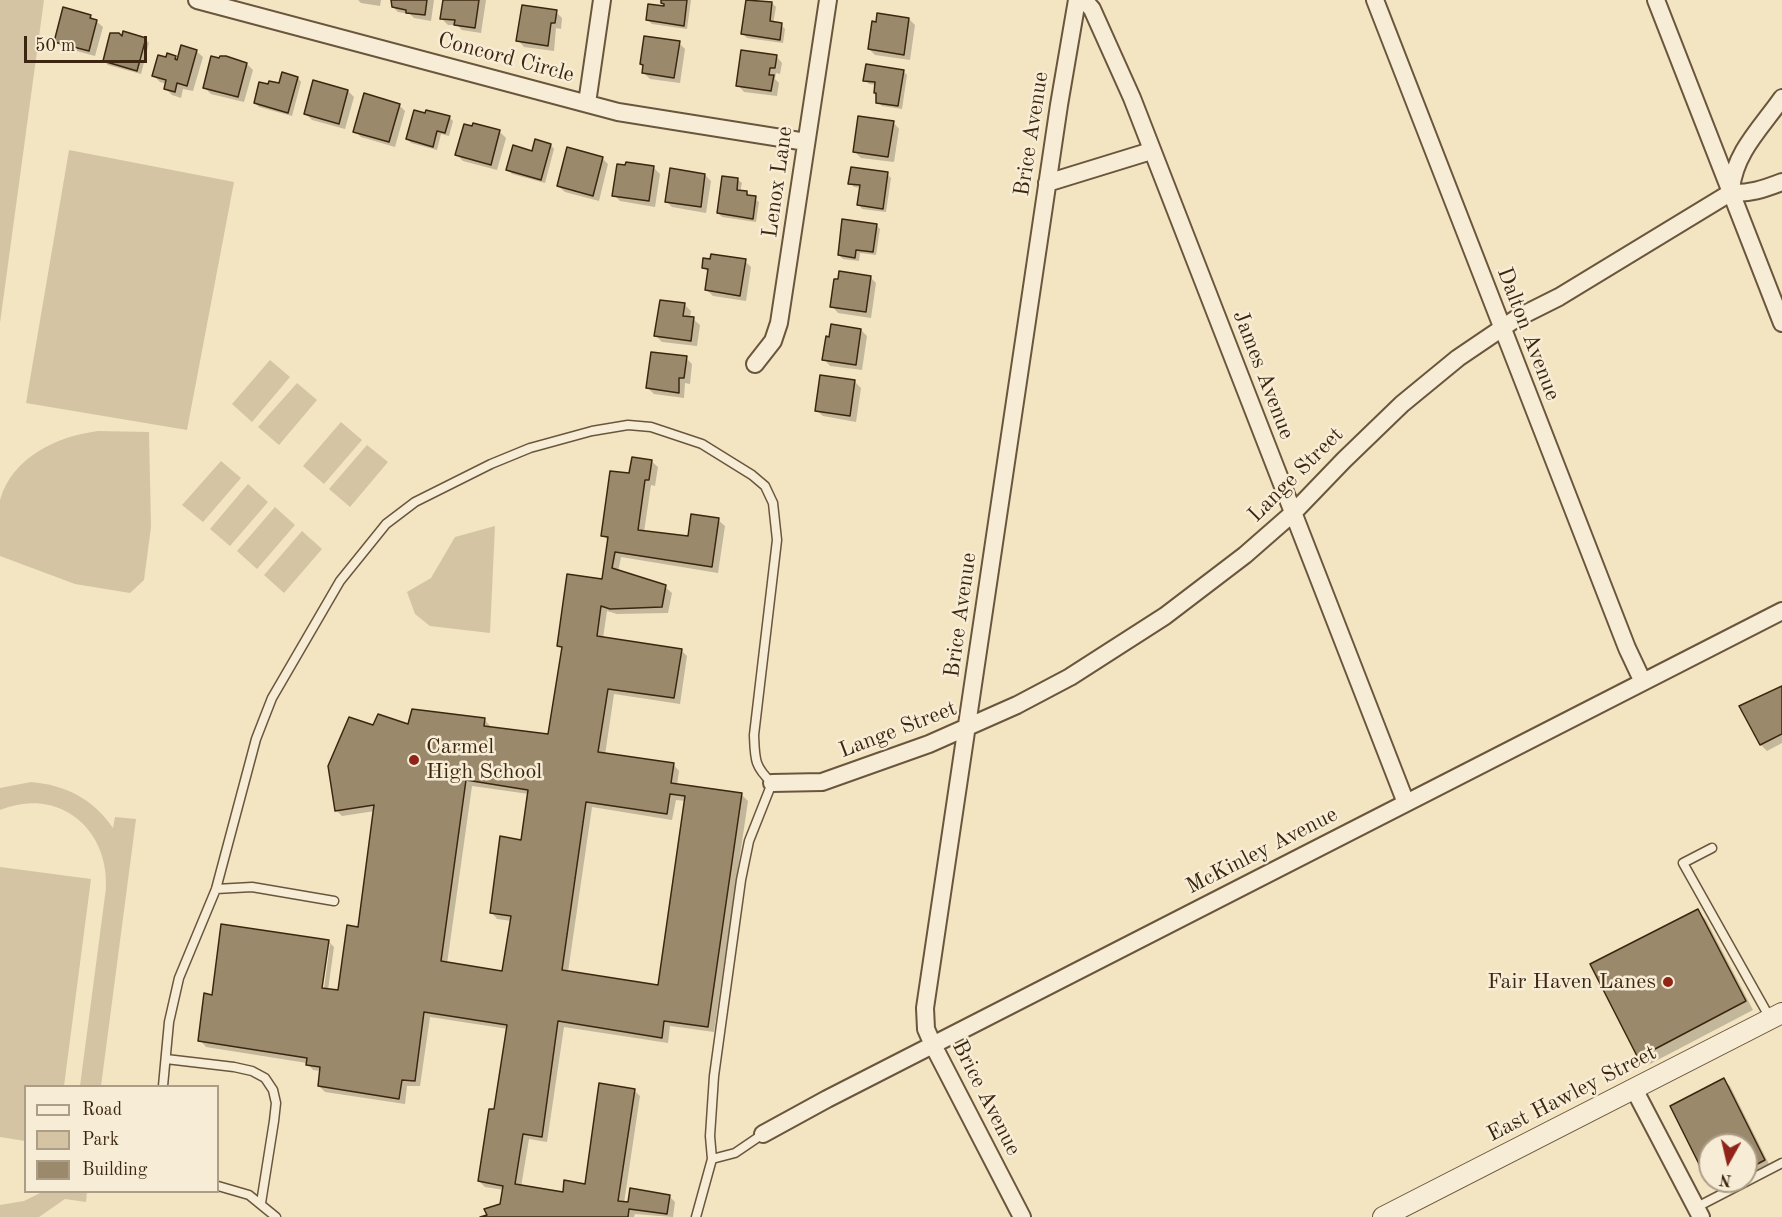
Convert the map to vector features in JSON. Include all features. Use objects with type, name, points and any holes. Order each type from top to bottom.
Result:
[{"type":"street","name":"Concord Circle","points":[[197,0],[618,112],[806,142]]},
{"type":"street","points":[[587,103],[602,0]]},
{"type":"street","name":"Lenox Lane","points":[[755,364],[773,340],[779,323],[828,0]]},
{"type":"street","name":"Brice Avenue","points":[[1022,1217],[933,1046],[926,1029],[925,1008],[1047,183],[1077,0]]},
{"type":"street","name":"James Avenue","points":[[1084,0],[1092,9],[1132,98],[1406,803]]},
{"type":"street","name":"Dalton Avenue","points":[[1376,0],[1627,648],[1643,682]]},
{"type":"street","points":[[1656,0],[1782,323]]},
{"type":"street","points":[[1730,193],[1732,173],[1738,158],[1782,98]]},
{"type":"street","points":[[1047,183],[1151,151]]},
{"type":"street","points":[[1730,193],[1754,192],[1782,182]]},
{"type":"street","name":"Lange Street","points":[[772,783],[822,782],[929,744],[1017,705],[1070,676],[1165,616],[1245,555],[1293,513],[1402,404],[1458,358],[1517,318],[1559,297],[1730,193]]},
{"type":"street","name":"McKinley Avenue","points":[[763,1134],[827,1099],[1782,610]]},
{"type":"street","name":"East Hawley Street","points":[[1383,1217],[1776,1016]]},
{"type":"street","points":[[1634,1089],[1699,1212]]},
{"type":"lane","points":[[163,1085],[169,1022],[178,978],[216,889],[256,739],[272,698],[340,580],[386,524],[415,502],[491,464],[530,448],[592,431],[628,425],[651,427],[702,444],[752,475],[765,486],[773,503],[777,540],[754,735],[755,756],[759,771],[772,783],[749,841],[741,880],[714,1076],[710,1136],[712,1159],[696,1217]]},
{"type":"lane","points":[[1712,848],[1683,863],[1776,1016]]},
{"type":"lane","points":[[216,889],[252,887],[334,901]]},
{"type":"lane","points":[[166,1059],[252,1071],[265,1078],[273,1090],[276,1103],[261,1203]]},
{"type":"lane","points":[[712,1159],[735,1153],[763,1134]]},
{"type":"lane","points":[[1699,1212],[1782,1162]]},
{"type":"lane","points":[[219,1186],[249,1195],[276,1217]]},
{"type":"green space","points":[[0,0],[44,0],[0,323]]},
{"type":"green space","points":[[69,150],[234,182],[187,430],[26,403]]},
{"type":"green space","points":[[270,360],[290,377],[252,422],[232,404]]},
{"type":"green space","points":[[297,383],[317,400],[279,445],[258,427]]},
{"type":"green space","points":[[341,422],[362,440],[324,484],[303,466]]},
{"type":"green space","points":[[98,431],[149,432],[151,527],[144,580],[130,593],[75,584],[0,556],[0,500],[15,472],[38,451],[68,438]]},
{"type":"green space","points":[[367,445],[388,462],[350,507],[329,489]]},
{"type":"green space","points":[[221,461],[241,478],[203,522],[182,505]]},
{"type":"green space","points":[[248,484],[268,502],[230,546],[210,529]]},
{"type":"green space","points":[[275,507],[295,525],[257,569],[237,551]]},
{"type":"green space","points":[[495,526],[490,633],[430,626],[415,614],[407,592],[431,578],[455,537]]},
{"type":"green space","points":[[302,531],[322,549],[284,593],[264,575]]},
{"type":"green space","points":[[31,782],[56,786],[87,801],[113,828],[115,817],[136,819],[101,1085],[80,1085],[106,888],[105,866],[99,847],[89,831],[76,818],[60,808],[41,804],[21,804],[0,810],[0,788]]},
{"type":"green space","points":[[0,867],[91,879],[64,1085],[24,1085],[24,1141],[0,1137]]},
{"type":"green space","points":[[40,1193],[87,1193],[86,1202],[65,1199],[39,1217],[0,1217],[0,1205],[24,1201]]},
{"type":"building","points":[[391,0],[427,0],[425,15],[406,13],[406,10],[392,7]]},
{"type":"building","points":[[443,0],[479,0],[475,28],[454,25],[455,20],[440,19]]},
{"type":"building","points":[[661,0],[687,0],[684,26],[646,20],[648,4],[664,6]]},
{"type":"building","points":[[746,0],[772,2],[770,21],[782,23],[780,40],[741,34]]},
{"type":"building","points":[[522,5],[557,10],[555,23],[551,23],[548,46],[516,41]]},
{"type":"building","points":[[63,7],[91,15],[90,18],[97,20],[89,51],[54,42]]},
{"type":"building","points":[[877,13],[909,18],[904,55],[868,49],[872,21],[876,22]]},
{"type":"building","points":[[123,31],[146,38],[137,71],[103,61],[110,33],[119,33],[122,36]]},
{"type":"building","points":[[644,36],[680,41],[674,78],[642,73],[643,65],[640,64]]},
{"type":"building","points":[[181,45],[197,50],[187,86],[177,83],[175,92],[164,89],[166,80],[152,76],[158,55],[166,57],[167,53],[176,56],[177,60]]},
{"type":"building","points":[[741,50],[777,55],[775,68],[770,68],[769,75],[774,75],[771,91],[736,86]]},
{"type":"building","points":[[211,56],[219,58],[226,56],[247,63],[238,97],[203,88]]},
{"type":"building","points":[[866,64],[904,70],[898,106],[876,103],[875,82],[863,81]]},
{"type":"building","points":[[282,72],[298,77],[288,113],[254,103],[259,82],[279,83]]},
{"type":"building","points":[[313,80],[348,90],[339,124],[304,114]]},
{"type":"building","points":[[364,93],[400,104],[389,142],[353,132]]},
{"type":"building","points":[[414,110],[425,113],[426,110],[450,116],[445,133],[437,131],[433,147],[406,139]]},
{"type":"building","points":[[858,116],[894,121],[888,157],[853,152]]},
{"type":"building","points":[[473,123],[500,130],[491,165],[455,155],[464,124],[472,126]]},
{"type":"building","points":[[535,139],[551,144],[541,180],[506,170],[513,145],[532,151]]},
{"type":"building","points":[[567,147],[603,157],[593,196],[557,186]]},
{"type":"building","points":[[626,162],[654,166],[649,201],[612,196],[617,164],[625,165]]},
{"type":"building","points":[[851,167],[888,172],[883,209],[857,205],[860,185],[848,184]]},
{"type":"building","points":[[670,168],[705,174],[701,207],[665,202]]},
{"type":"building","points":[[722,176],[738,178],[737,190],[747,191],[747,195],[756,196],[753,219],[717,213]]},
{"type":"building","points":[[842,219],[877,224],[873,252],[856,250],[855,258],[838,255]]},
{"type":"building","points":[[711,254],[746,259],[740,296],[705,290],[708,269],[702,268],[703,258],[710,259]]},
{"type":"building","points":[[839,271],[871,276],[866,312],[830,307],[834,279],[838,279]]},
{"type":"building","points":[[660,300],[685,303],[683,316],[694,317],[691,341],[654,336]]},
{"type":"building","points":[[831,324],[861,329],[856,365],[822,360],[826,336],[829,337]]},
{"type":"building","points":[[651,352],[687,356],[684,378],[679,378],[679,393],[646,388]]},
{"type":"building","points":[[820,375],[855,380],[850,416],[815,411]]},
{"type":"building","points":[[632,457],[652,460],[649,480],[645,480],[638,530],[688,536],[691,514],[719,518],[712,567],[615,552],[612,568],[666,585],[662,607],[610,609],[601,606],[597,636],[682,649],[674,698],[608,689],[598,752],[674,763],[671,783],[742,793],[708,1027],[664,1021],[662,1038],[558,1021],[542,1137],[523,1134],[515,1184],[563,1192],[564,1180],[585,1184],[599,1083],[635,1089],[618,1201],[628,1202],[630,1188],[670,1195],[667,1214],[629,1209],[628,1217],[480,1217],[487,1215],[484,1209],[500,1204],[503,1186],[478,1181],[489,1109],[494,1109],[507,1025],[424,1012],[415,1081],[402,1080],[399,1099],[318,1086],[320,1067],[306,1065],[307,1058],[198,1041],[204,993],[212,995],[221,924],[329,940],[322,988],[338,990],[347,925],[358,927],[374,805],[335,811],[328,766],[349,717],[373,725],[378,714],[408,724],[412,709],[485,718],[484,726],[548,734],[562,647],[557,646],[567,574],[602,579],[608,537],[601,536],[610,471],[629,473]],"holes":[[[466,780],[528,790],[521,840],[500,836],[490,913],[511,916],[502,971],[441,961]],[[670,794],[685,796],[658,985],[562,970],[586,802],[667,814]]]},
{"type":"building","points":[[1782,686],[1782,734],[1760,745],[1739,706]]},
{"type":"building","name":"Fair Haven Lanes","points":[[1698,909],[1746,1001],[1638,1058],[1590,964]]},
{"type":"building","points":[[1724,1078],[1752,1133],[1698,1133],[1698,1162],[1670,1106]]},
{"type":"building","points":[[1758,1146],[1765,1160],[1758,1164]]},
{"type":"place","name":"Carmel High School","points":[[414,760]]},
{"type":"place","name":"Fair Haven Lanes","points":[[1668,982]]}]
